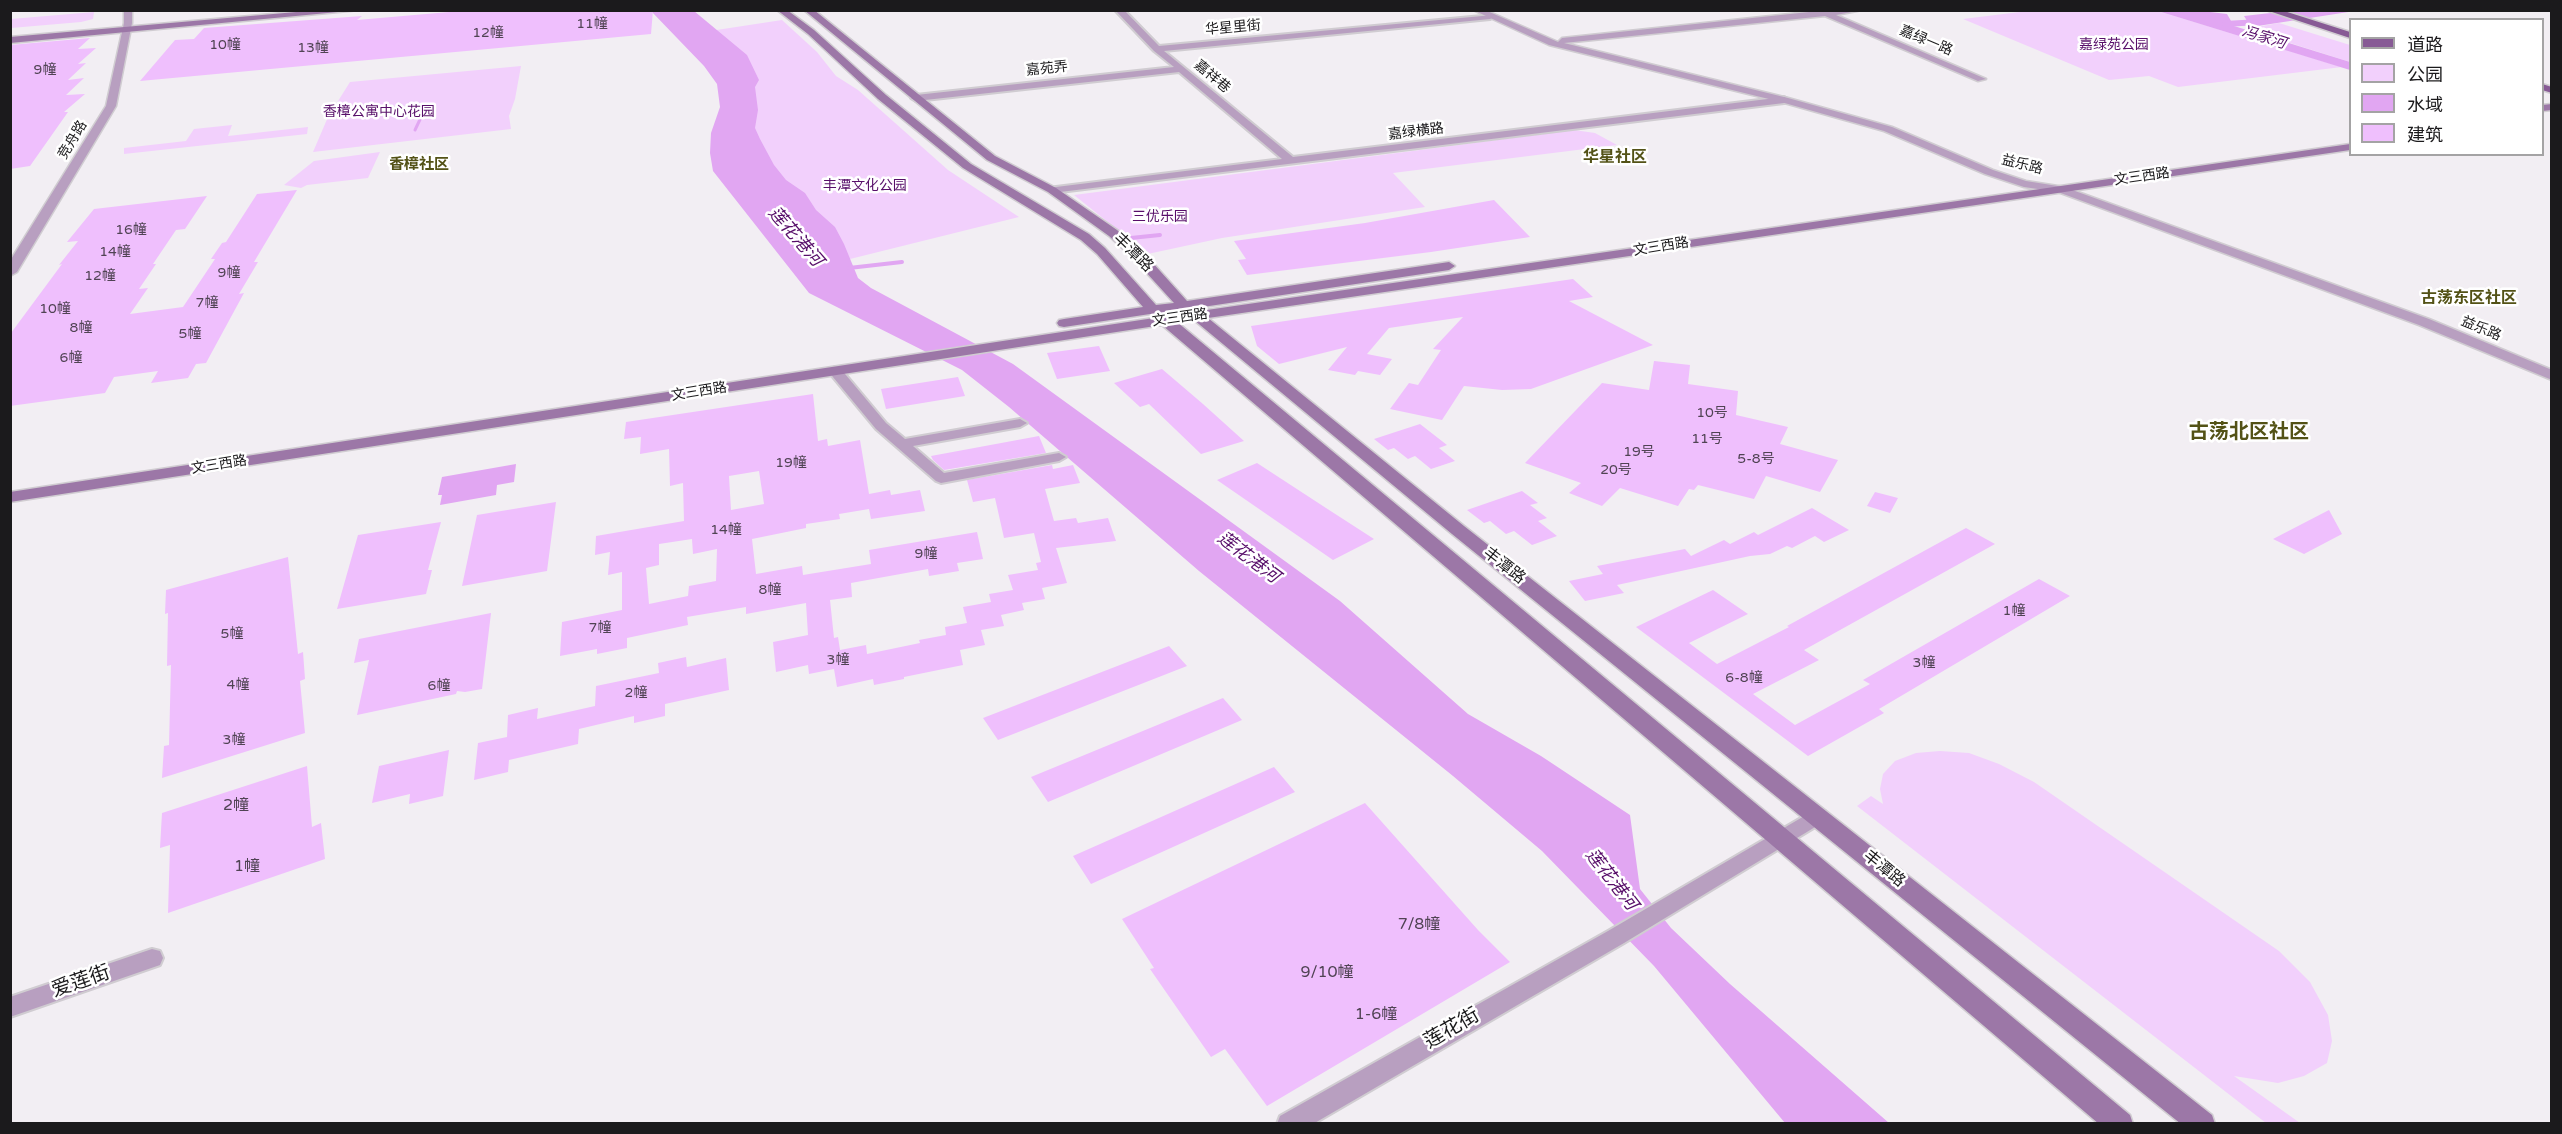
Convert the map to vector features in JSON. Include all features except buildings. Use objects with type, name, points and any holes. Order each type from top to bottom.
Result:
[{"type":"main road","points":[[10,40],[285,10]]},
{"type":"main road","points":[[10,33],[356,10]]},
{"type":"main road","name":"丰潭路","points":[[782,10],[812,32],[882,97],[967,165],[1014,196],[1085,237],[1101,250],[1152,309],[2120,1124]]},
{"type":"main road","name":"丰潭路","points":[[808,10],[991,158],[1052,190],[1113,233],[1183,304],[1458,530],[2202,1124]]},
{"type":"main road","points":[[2286,10],[2349,30]]},
{"type":"main road","points":[[2272,11],[2349,36]]},
{"type":"main road","points":[[2545,116],[2552,106]]},
{"type":"main road","name":"文三西路","points":[[10,498],[836,371],[979,336],[1183,304],[2349,136]]},
{"type":"main road","name":"文三西路","points":[[10,485],[898,355],[994,345],[2349,147]]},
{"type":"street","name":"竞舟路","points":[[10,273],[111,106],[127,27],[128,10]]},
{"type":"street","name":"嘉祥巷","points":[[1119,10],[1157,49],[1291,160]]},
{"type":"street","name":"益乐路","points":[[1477,10],[1552,43],[1784,100],[1888,129],[1989,172],[2024,184],[2060,189],[2424,322],[2552,376]]},
{"type":"street","points":[[1552,43],[1858,10]]},
{"type":"street","name":"嘉绿一路","points":[[1823,12],[1981,79]]},
{"type":"street","name":"华星里街","points":[[1157,49],[1490,17]]},
{"type":"street","name":"嘉苑弄","points":[[916,98],[1182,69]]},
{"type":"street","name":"嘉绿横路","points":[[1052,190],[1784,100]]},
{"type":"street","points":[[836,371],[882,426],[941,478],[1059,457]]},
{"type":"street","points":[[901,444],[1020,423]]},
{"type":"street","points":[[1780,839],[1818,816]]},
{"type":"street","name":"莲花街","points":[[1289,1124],[1666,908],[1780,839]]},
{"type":"street","name":"爱莲街","points":[[10,1007],[152,958]]},
{"type":"green space","name":"嘉绿苑公园","points":[[2036,10],[2158,11],[2342,67],[2178,87],[2149,76],[2109,80],[1963,19]]},
{"type":"green space","points":[[94,12],[93,19],[81,22],[11,28],[11,19]]},
{"type":"green space","name":"丰潭文化公园","points":[[782,20],[817,52],[836,76],[858,90],[948,170],[1019,217],[842,261],[758,161],[710,31]]},
{"type":"green space","points":[[2279,23],[2349,45],[2349,62],[2246,29]]},
{"type":"green space","name":"香樟公寓中心花园","points":[[521,66],[515,99],[509,116],[511,129],[313,152],[328,117],[350,82]]},
{"type":"green space","points":[[232,125],[228,136],[308,127],[307,134],[124,154],[124,148],[186,141],[194,129]]},
{"type":"green space","name":"三优乐园","points":[[1574,130],[1595,133],[1617,145],[1393,173],[1425,207],[1222,238],[1143,255],[1129,239],[1074,195]]},
{"type":"green space","points":[[380,152],[368,178],[307,185],[301,188],[284,185],[314,161]]},
{"type":"green space","points":[[1940,751],[1969,753],[1999,764],[2034,782],[2279,951],[2310,982],[2328,1015],[2332,1041],[2327,1063],[2304,1076],[2278,1083],[2234,1076],[2300,1123],[2266,1123],[1857,806],[1871,796],[1883,804],[1880,789],[1883,774],[1895,761],[1916,753]]},
{"type":"water","points":[[2297,10],[2355,11],[2251,27],[2244,16]]},
{"type":"water","name":"莲花港河","points":[[651,11],[694,11],[747,55],[759,80],[755,87],[758,110],[755,128],[760,139],[774,165],[786,180],[805,193],[816,210],[835,227],[858,278],[871,288],[1013,364],[1340,601],[1468,714],[1541,756],[1630,815],[1640,889],[1671,928],[1730,984],[1889,1123],[1785,1123],[1654,966],[1542,851],[1453,776],[1199,571],[1009,407],[962,370],[809,293],[713,171],[710,153],[711,133],[720,107],[717,84],[704,66]]},
{"type":"water","name":"冯家河","points":[[2158,11],[2202,11],[2227,14],[2234,26],[2349,62],[2349,70]]},
{"type":"water","points":[[516,464],[514,482],[497,485],[496,495],[440,505],[442,495],[438,495],[442,477]]},
{"type":"waterway","name":"冯家河","points":[[2224,24],[2260,22],[2331,10]]},
{"type":"waterway","points":[[415,130],[424,111]]},
{"type":"waterway","points":[[1121,239],[1160,235]]},
{"type":"waterway","points":[[849,268],[902,262]]},
{"type":"district","name":"华星社区","points":[[1615,158]]},
{"type":"district","name":"香樟社区","points":[[419,165]]},
{"type":"district","name":"古荡东区社区","points":[[2469,299]]},
{"type":"district","name":"古荡北区社区","points":[[2249,433]]}]
